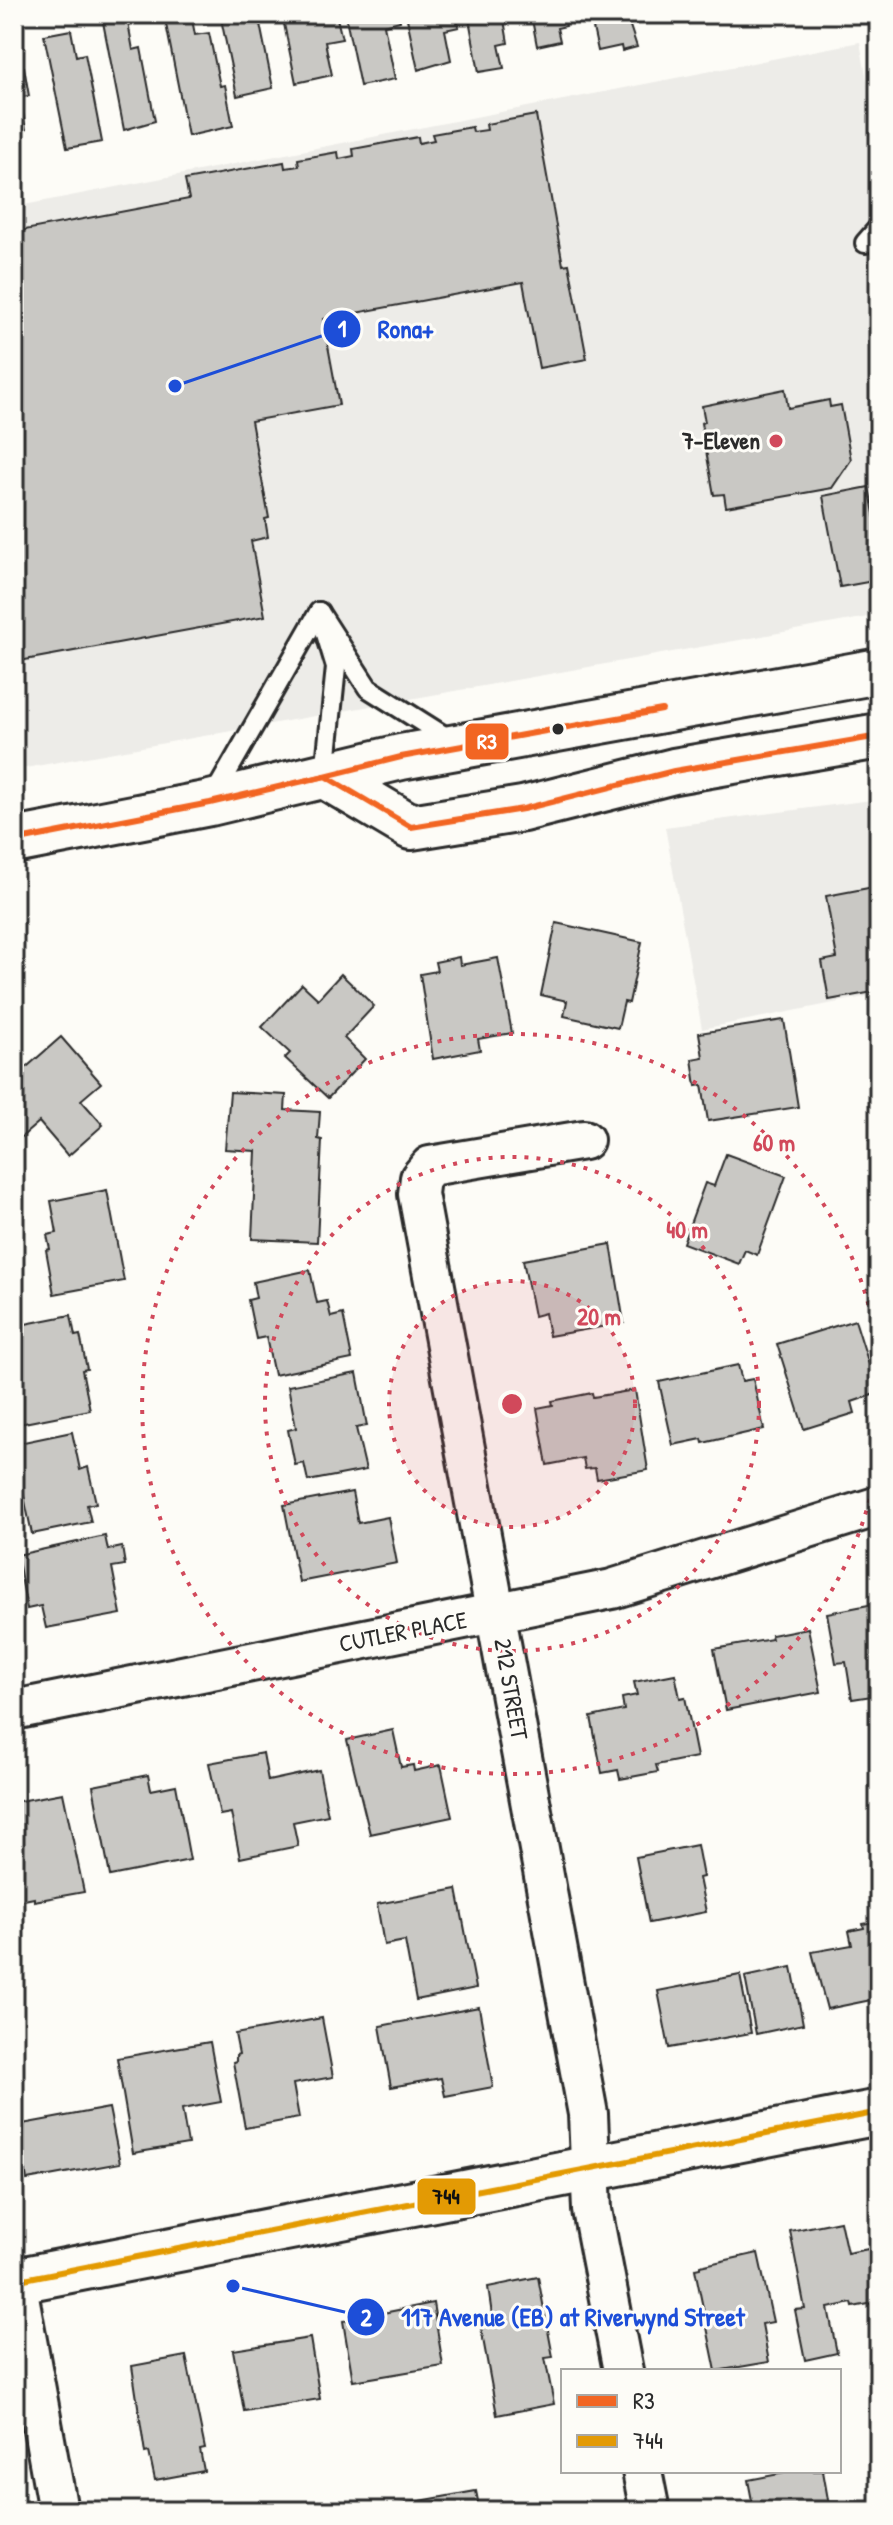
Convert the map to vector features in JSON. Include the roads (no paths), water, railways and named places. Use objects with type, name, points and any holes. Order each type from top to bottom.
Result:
[{"type":"main road","points":[[14,841],[210,803],[401,757],[879,671]]},
{"type":"main road","points":[[325,776],[411,827],[523,809],[674,771],[879,736]]},
{"type":"main road","points":[[15,2281],[879,2112]]},
{"type":"street","name":"212 STREET","points":[[584,1140],[430,1166],[420,1178],[418,1194],[588,2114],[592,2210],[623,2369]]},
{"type":"street","name":"CUTLER PLACE","points":[[14,1710],[612,1589],[879,1506]]},
{"type":"street","points":[[15,2281],[58,2511]]},
{"type":"street","points":[[642,2473],[650,2511]]},
{"type":"lane","points":[[879,227],[865,243],[879,245]]},
{"type":"lane","points":[[319,612],[368,688],[460,746]]},
{"type":"lane","points":[[319,612],[336,667],[325,776]]},
{"type":"lane","points":[[210,803],[319,612]]},
{"type":"place","name":"Rona+","points":[[175,386]]},
{"type":"place","name":"7-Eleven","points":[[776,441]]},
{"type":"place","name":"117 Avenue (EB) at Riverwynd Street","points":[[233,2286]]}]
